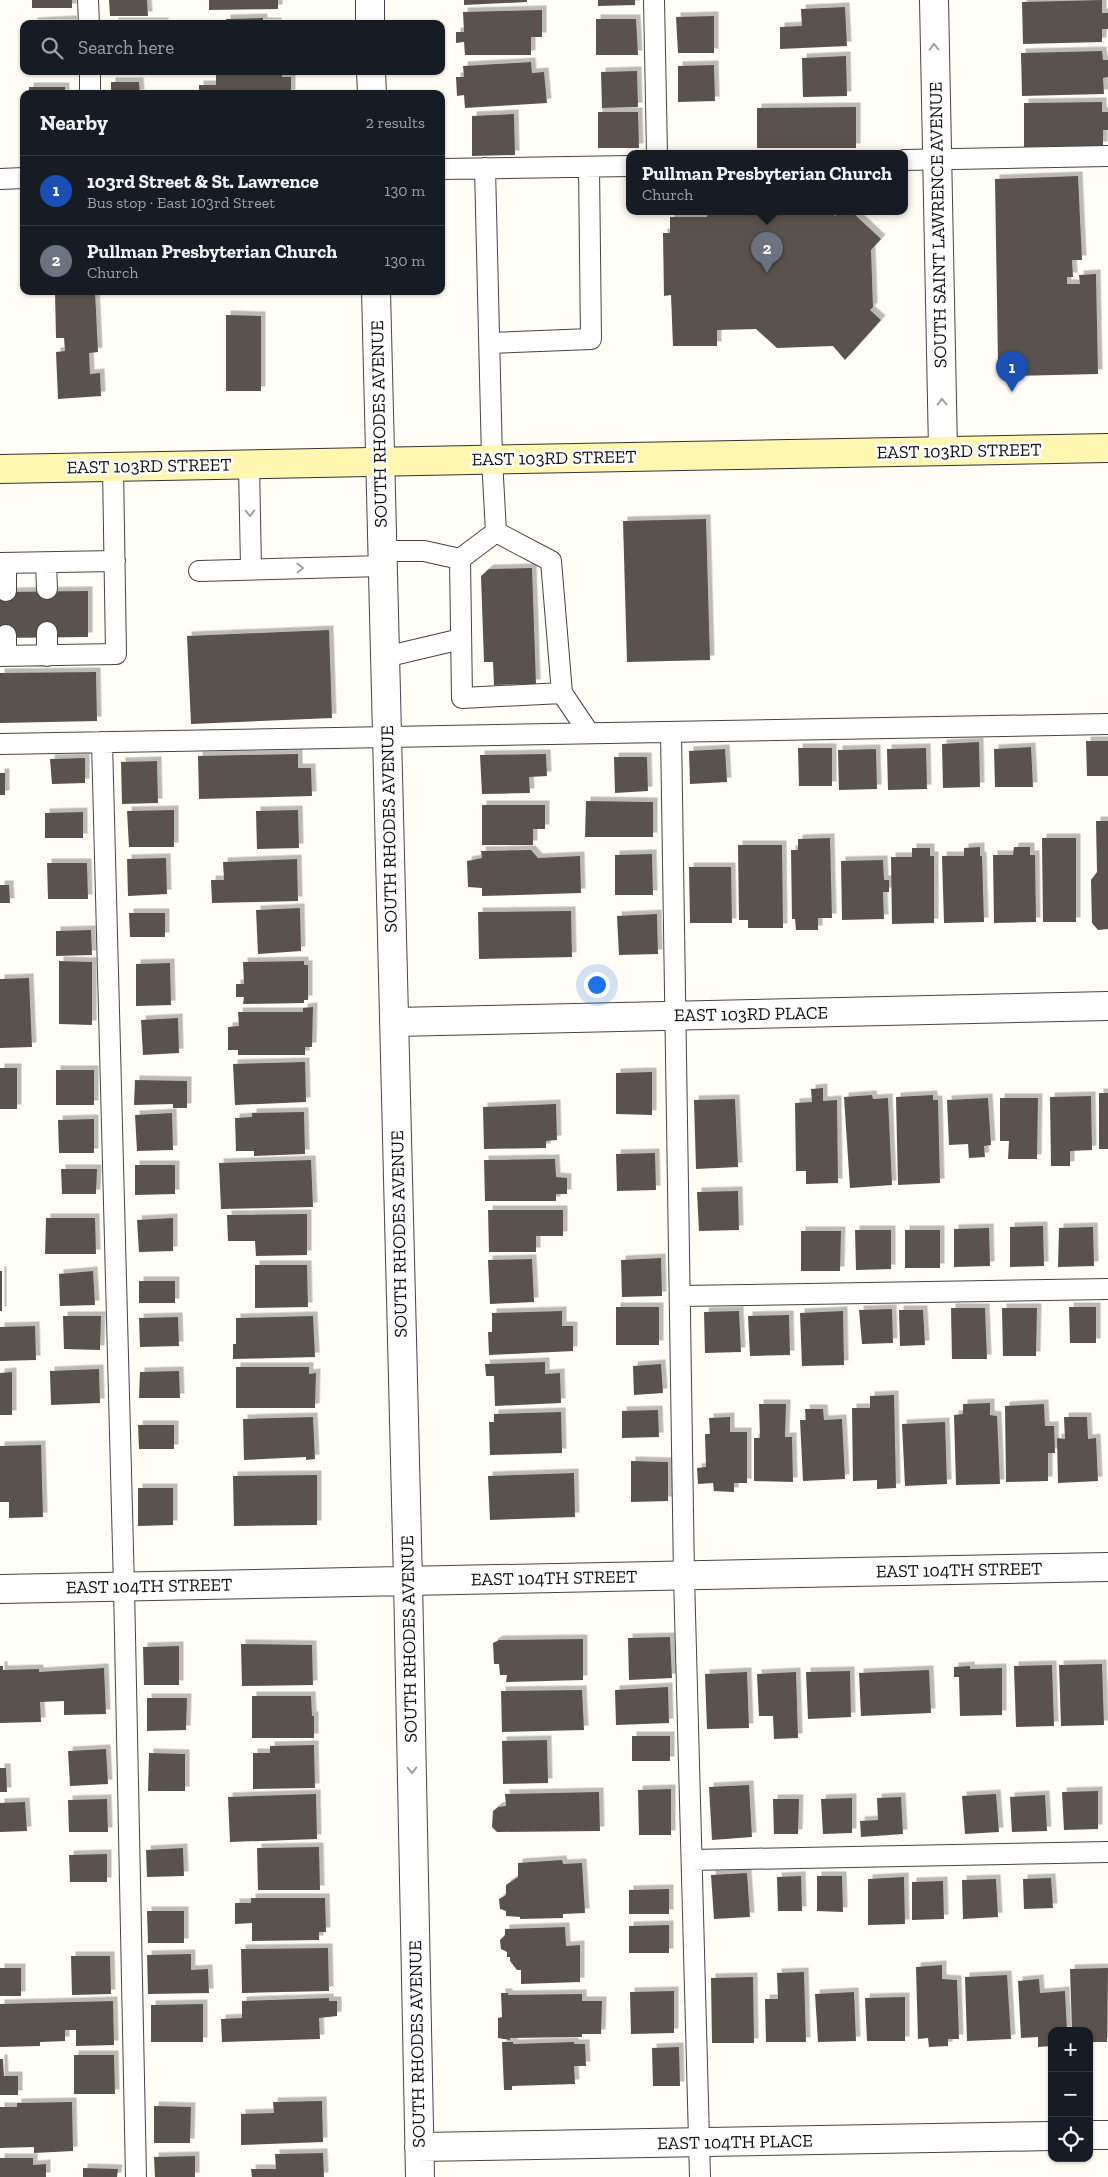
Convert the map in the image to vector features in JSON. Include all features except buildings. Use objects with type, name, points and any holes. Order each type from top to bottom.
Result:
[{"type":"main road","name":"EAST 103RD STREET","points":[[0,469],[1108,448]]},
{"type":"street","points":[[370,0],[370,20]]},
{"type":"street","name":"SOUTH SAINT LAWRENCE AVENUE","points":[[934,0],[943,450]]},
{"type":"street","points":[[371,75],[372,90]]},
{"type":"street","name":"SOUTH RHODES AVENUE","points":[[376,295],[408,1581],[420,2177]]},
{"type":"street","name":"EAST 103RD PLACE","points":[[394,1022],[1108,1006]]},
{"type":"street","name":"EAST 104TH STREET","points":[[0,1589],[1108,1567]]},
{"type":"street","points":[[1093,2135],[1108,2135]]},
{"type":"street","name":"EAST 104TH PLACE","points":[[419,2147],[1048,2136]]},
{"type":"lane","points":[[88,0],[89,20]]},
{"type":"lane","points":[[654,0],[657,150]]},
{"type":"lane","points":[[90,75],[90,90]]},
{"type":"lane","points":[[908,160],[1108,156]]},
{"type":"lane","points":[[445,169],[626,166]]},
{"type":"lane","points":[[490,343],[591,339],[589,167]]},
{"type":"lane","points":[[485,168],[492,459],[496,532]]},
{"type":"lane","points":[[0,179],[20,178]]},
{"type":"lane","points":[[249,464],[252,569]]},
{"type":"lane","points":[[6,635],[3,656],[116,654],[114,466]]},
{"type":"lane","points":[[199,571],[382,559],[424,551],[460,559],[496,532]]},
{"type":"lane","points":[[496,532],[551,561],[562,693],[589,733]]},
{"type":"lane","points":[[460,559],[462,698],[562,693]]},
{"type":"lane","points":[[6,591],[3,563],[115,561]]},
{"type":"lane","points":[[46,563],[46,589]]},
{"type":"lane","points":[[46,632],[46,656]]},
{"type":"lane","points":[[385,657],[461,639]]},
{"type":"lane","points":[[0,744],[1108,724]]},
{"type":"lane","points":[[671,732],[677,1016],[684,1576],[700,2177]]},
{"type":"lane","points":[[102,742],[124,1587],[136,2177]]},
{"type":"lane","points":[[681,1296],[1108,1289]]},
{"type":"lane","points":[[692,1860],[1108,1852]]},
{"type":"place","name":"Pullman Presbyterian Church","points":[[767,273]]},
{"type":"place","name":"103rd Street & St. Lawrence","points":[[1012,392]]}]
